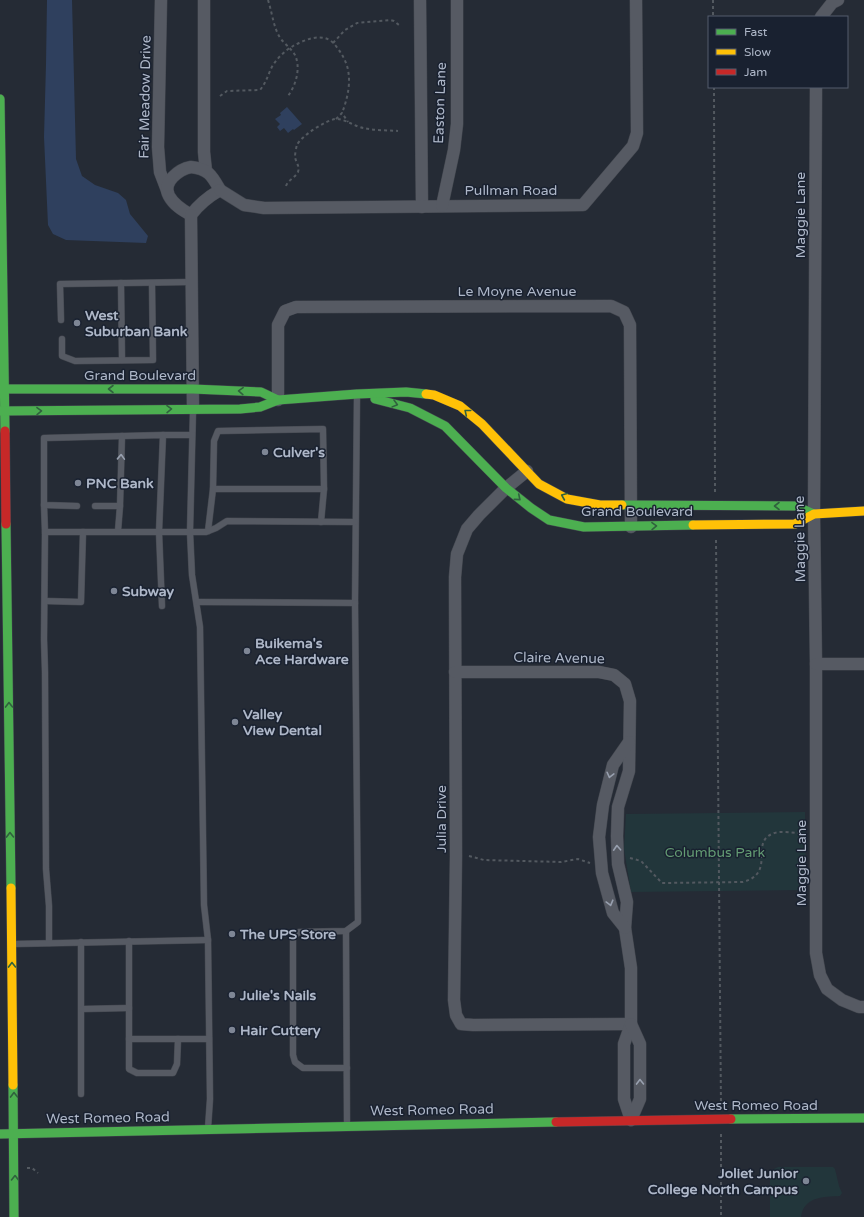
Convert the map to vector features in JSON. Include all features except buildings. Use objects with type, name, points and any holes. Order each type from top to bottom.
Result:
[{"type":"main road","points":[[0,99],[2,411],[12,944],[14,1217]]},
{"type":"main road","name":"Grand Boulevard","points":[[2,389],[193,390],[261,392],[278,400]]},
{"type":"main road","name":"Grand Boulevard","points":[[2,411],[214,409],[260,407],[278,400],[357,394],[406,392],[434,395],[460,406],[482,424],[539,484],[567,499],[600,505],[796,506],[814,514]]},
{"type":"main road","name":"Grand Boulevard","points":[[357,394],[410,408],[445,426],[506,488],[549,520],[584,527],[795,524],[814,514],[864,512]]},
{"type":"main road","name":"West Romeo Road","points":[[0,1134],[631,1120],[864,1118]]},
{"type":"street","name":"Fair Meadow Drive","points":[[161,0],[158,147],[160,172],[168,193],[176,206],[191,215]]},
{"type":"street","points":[[204,0],[204,152],[206,171]]},
{"type":"street","name":"Easton Lane","points":[[420,0],[422,207]]},
{"type":"street","name":"Easton Lane","points":[[442,206],[454,150],[457,124],[457,0]]},
{"type":"street","name":"Pullman Road","points":[[220,190],[244,205],[264,208],[583,205],[633,146],[637,133],[636,0]]},
{"type":"street","points":[[822,16],[832,3],[838,0]]},
{"type":"street","name":"Maggie Lane","points":[[816,88],[814,514],[816,664],[816,953],[820,975],[827,989],[842,1000],[859,1007],[864,1007]]},
{"type":"street","points":[[168,193],[169,185],[177,172],[191,167],[206,171],[212,177],[220,190],[206,198],[191,215],[193,409]]},
{"type":"street","name":"Le Moyne Avenue","points":[[278,400],[278,324],[285,311],[296,307],[611,306],[624,312],[630,325],[631,527]]},
{"type":"street","name":"Julia Drive","points":[[527,471],[506,488],[467,529],[457,554],[455,577],[456,856],[454,1000],[456,1015],[461,1024],[473,1025],[631,1024]]},
{"type":"street","points":[[816,664],[864,664]]},
{"type":"street","name":"Claire Avenue","points":[[455,672],[599,672],[614,675],[625,684],[630,701],[629,771],[618,807],[617,836],[618,858],[627,902],[625,928],[631,968],[631,1024],[640,1044],[640,1099],[631,1120]]},
{"type":"street","name":"Claire Avenue","points":[[625,928],[613,913],[602,873],[599,837],[603,805],[613,765],[629,742]]},
{"type":"lane","points":[[61,320],[60,284],[191,282]]},
{"type":"lane","points":[[121,283],[122,360]]},
{"type":"lane","points":[[62,339],[62,356],[75,361],[153,360],[152,283]]},
{"type":"lane","points":[[347,1068],[303,1068],[295,1062],[293,1055],[293,936],[299,932],[346,931],[358,922],[355,603],[357,394]]},
{"type":"lane","points":[[193,409],[190,532],[192,575],[200,627],[204,905],[208,940],[210,1099],[208,1130]]},
{"type":"lane","points":[[208,531],[213,489],[214,440],[218,430],[323,429],[324,489],[321,522]]},
{"type":"lane","points":[[49,943],[49,906],[46,869],[44,438],[163,435],[192,436]]},
{"type":"lane","points":[[162,606],[159,532],[163,435]]},
{"type":"lane","points":[[118,531],[122,436]]},
{"type":"lane","points":[[213,489],[324,489]]},
{"type":"lane","points":[[44,505],[77,506]]},
{"type":"lane","points":[[95,506],[120,506]]},
{"type":"lane","points":[[45,532],[208,531],[227,521],[355,522]]},
{"type":"lane","points":[[45,601],[81,602],[83,532]]},
{"type":"lane","points":[[196,602],[355,603]]},
{"type":"lane","points":[[346,931],[347,1126]]},
{"type":"lane","points":[[12,944],[208,940]]},
{"type":"lane","points":[[129,941],[129,1069],[137,1073],[173,1073],[177,1064],[178,1039]]},
{"type":"lane","points":[[81,942],[81,1094]]},
{"type":"lane","points":[[82,1009],[129,1008]]},
{"type":"lane","points":[[129,1039],[209,1039]]},
{"type":"path","points":[[268,0],[279,36],[290,49],[298,64],[298,73],[293,88],[288,96]]},
{"type":"path","points":[[713,0],[713,16]]},
{"type":"path","points":[[333,43],[345,30],[357,23],[390,20],[399,25]]},
{"type":"path","points":[[220,96],[228,90],[260,90],[264,85],[273,65],[290,49],[305,40],[312,38],[327,39],[333,43],[346,63],[349,71],[347,99],[342,112],[335,119],[314,129],[301,139],[297,145],[295,158],[299,170],[286,186]]},
{"type":"path","points":[[714,88],[715,505]]},
{"type":"path","points":[[342,112],[348,122]]},
{"type":"path","points":[[335,119],[373,130],[398,131]]},
{"type":"path","points":[[716,525],[721,1102]]},
{"type":"path","points":[[618,858],[635,858],[641,861],[662,883],[743,882],[756,877],[759,873],[764,840],[771,834],[776,833],[800,833]]},
{"type":"path","points":[[469,856],[484,860],[561,862],[578,859],[590,863],[601,862]]},
{"type":"path","points":[[720,1119],[721,1217]]},
{"type":"green space","name":"Columbus Park","points":[[805,812],[806,890],[631,892],[624,849],[626,814]]},
{"type":"green space","points":[[778,1167],[833,1167],[835,1169],[842,1193],[840,1196],[810,1201],[803,1210],[801,1217],[770,1217],[770,1171]]},
{"type":"water","points":[[47,0],[72,0],[76,159],[82,176],[95,185],[118,193],[126,200],[130,214],[148,236],[146,243],[66,240],[53,234],[48,225],[44,137]]},
{"type":"water","points":[[287,107],[302,124],[288,133],[284,128],[280,131],[277,127],[280,124],[275,119],[281,115],[280,113]]},
{"type":"traffic: fast","points":[[0,99],[5,431]]},
{"type":"traffic: fast","points":[[0,389],[193,389],[261,392],[278,400]]},
{"type":"traffic: fast","points":[[0,411],[240,409],[260,407],[278,400],[406,392],[426,394]]},
{"type":"traffic: fast","points":[[375,399],[410,408],[445,426],[506,488],[549,520],[584,527],[693,525]]},
{"type":"traffic: fast","points":[[622,505],[796,506],[814,514]]},
{"type":"traffic: fast","points":[[6,524],[11,888]]},
{"type":"traffic: fast","points":[[13,1085],[14,1217]]},
{"type":"traffic: fast","points":[[731,1119],[864,1118]]},
{"type":"traffic: fast","points":[[0,1134],[556,1122]]},
{"type":"traffic: slow","points":[[426,394],[434,395],[460,406],[482,424],[539,484],[567,499],[600,505],[622,505]]},
{"type":"traffic: slow","points":[[693,525],[795,524],[814,514],[864,511]]},
{"type":"traffic: slow","points":[[11,888],[13,1085]]},
{"type":"traffic: jam","points":[[5,431],[6,524]]},
{"type":"traffic: jam","points":[[556,1122],[731,1119]]},
{"type":"place","name":"West Suburban Bank","points":[[77,323]]},
{"type":"place","name":"Culver's","points":[[265,452]]},
{"type":"place","name":"PNC Bank","points":[[78,483]]},
{"type":"place","name":"Subway","points":[[114,591]]},
{"type":"place","name":"Buikema's Ace Hardware","points":[[247,651]]},
{"type":"place","name":"Valley View Dental","points":[[235,722]]},
{"type":"place","name":"The UPS Store","points":[[232,934]]},
{"type":"place","name":"Julie's Nails","points":[[232,995]]},
{"type":"place","name":"Hair Cuttery","points":[[232,1030]]},
{"type":"place","name":"Joliet Junior College North Campus","points":[[806,1181]]}]
